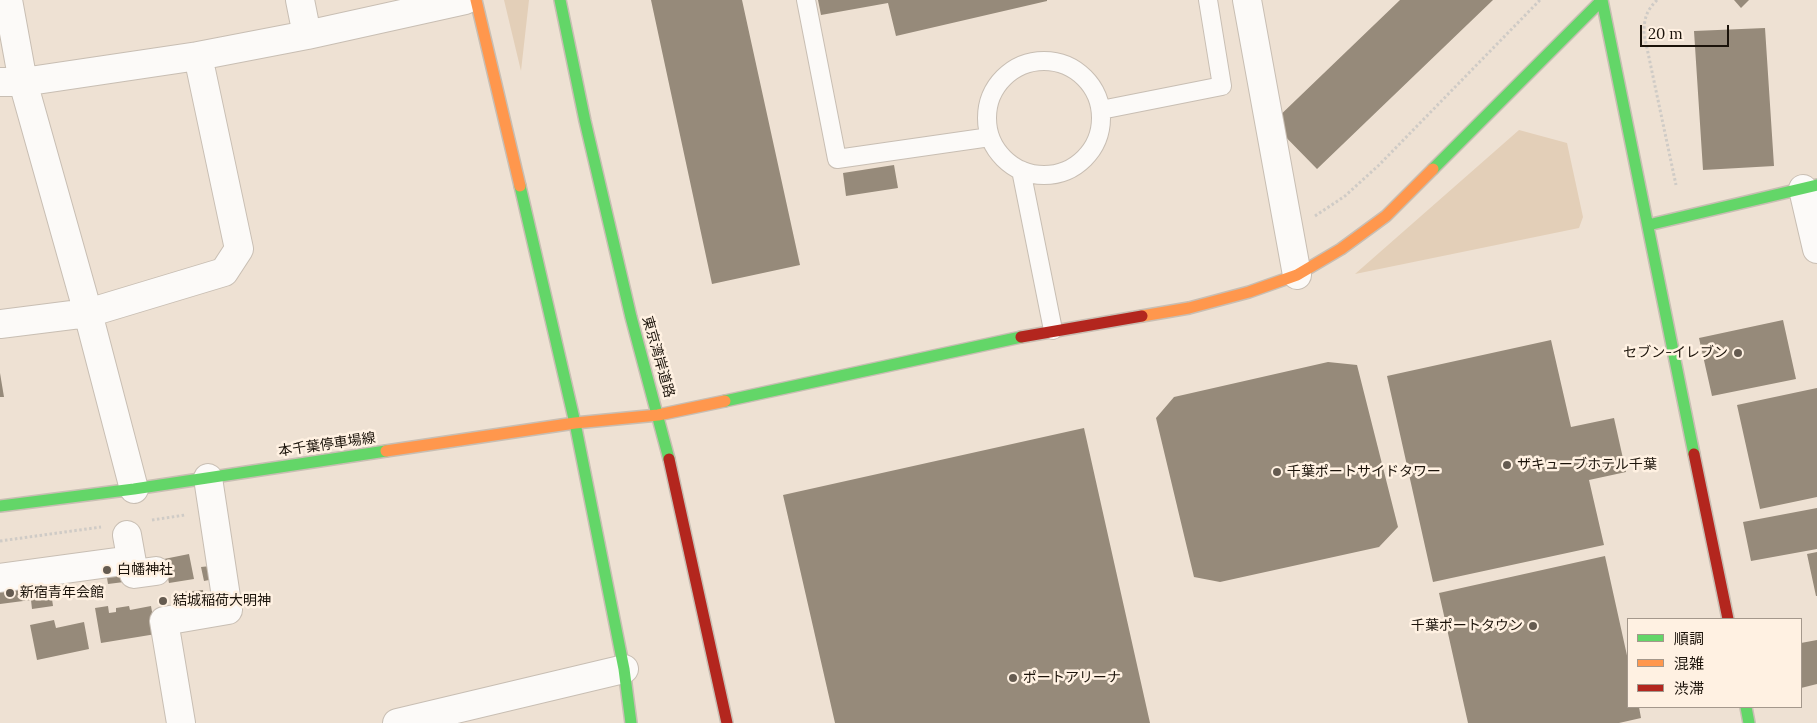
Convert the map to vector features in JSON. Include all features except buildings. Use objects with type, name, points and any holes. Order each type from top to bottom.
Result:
[{"type":"main road","points":[[476,0],[576,423],[624,669],[631,723]]},
{"type":"main road","name":"東京湾岸道路","points":[[560,0],[585,120],[630,316],[658,415],[727,723]]},
{"type":"main road","points":[[1602,0],[1728,618]]},
{"type":"main road","name":"本千葉停車場線","points":[[0,506],[134,489],[576,423],[658,415],[1053,330],[1189,308],[1249,292],[1297,275],[1341,249],[1386,216],[1602,0]]},
{"type":"main road","points":[[1648,225],[1810,187]]},
{"type":"main road","points":[[1746,708],[1749,723]]},
{"type":"street","points":[[8,0],[11,82],[88,313],[134,489]]},
{"type":"street","points":[[300,0],[307,35]]},
{"type":"street","points":[[11,82],[198,56],[307,35],[465,0]]},
{"type":"street","points":[[1247,0],[1297,275]]},
{"type":"street","points":[[0,324],[88,313],[224,272],[239,249],[198,56]]},
{"type":"street","points":[[1810,187],[1817,249]]},
{"type":"street","points":[[181,723],[164,621],[228,610],[208,478]]},
{"type":"street","points":[[0,578],[129,548],[134,574],[156,571]]},
{"type":"street","points":[[397,723],[624,669]]},
{"type":"lane","points":[[806,0],[837,159],[990,137]]},
{"type":"lane","points":[[1101,110],[1222,86],[1208,0]]},
{"type":"lane","points":[[1051,61],[1068,67],[1084,77],[1095,92],[1101,110],[1100,128],[1094,145],[1083,160],[1068,170],[1050,175],[1032,174],[1021,170],[1014,167],[999,154],[990,137],[987,118],[990,99],[999,82],[1014,70],[1032,62],[1051,61]]},
{"type":"lane","points":[[1021,170],[1053,330]]},
{"type":"path","points":[[1315,216],[1345,196],[1379,165],[1540,0]]},
{"type":"path","points":[[1657,0],[1651,6],[1644,19],[1644,34],[1676,185]]},
{"type":"shaded area","points":[[504,0],[529,0],[521,71]]},
{"type":"shaded area","points":[[1519,130],[1567,143],[1583,217],[1579,228],[1355,274]]},
{"type":"traffic: fast","points":[[560,0],[585,121],[631,317],[669,459]]},
{"type":"traffic: fast","points":[[1602,0],[1694,454]]},
{"type":"traffic: fast","points":[[1433,169],[1602,0]]},
{"type":"traffic: fast","points":[[1648,225],[1817,185]]},
{"type":"traffic: fast","points":[[520,186],[575,423],[624,669],[631,723]]},
{"type":"traffic: fast","points":[[725,401],[1021,337]]},
{"type":"traffic: fast","points":[[0,506],[134,489],[386,451]]},
{"type":"traffic: fast","points":[[1746,708],[1749,723]]},
{"type":"traffic: slow","points":[[476,0],[520,186]]},
{"type":"traffic: slow","points":[[1142,316],[1189,308],[1249,292],[1297,275],[1341,249],[1386,216],[1433,169]]},
{"type":"traffic: slow","points":[[386,451],[575,423],[658,415],[725,401]]},
{"type":"traffic: jam","points":[[1021,337],[1142,316]]},
{"type":"traffic: jam","points":[[1694,454],[1728,618]]},
{"type":"traffic: jam","points":[[669,459],[727,723]]},
{"type":"place","name":"セブン-イレブン","points":[[1738,353]]},
{"type":"place","name":"ザキューブホテル千葉","points":[[1507,465]]},
{"type":"place","name":"千葉ポートサイドタワー","points":[[1277,472]]},
{"type":"place","name":"白幡神社","points":[[107,570]]},
{"type":"place","name":"新宿青年会館","points":[[10,593]]},
{"type":"place","name":"結城稲荷大明神","points":[[163,601]]},
{"type":"place","name":"千葉ポートタウン","points":[[1533,626]]},
{"type":"place","name":"ポートアリーナ","points":[[1013,678]]}]
